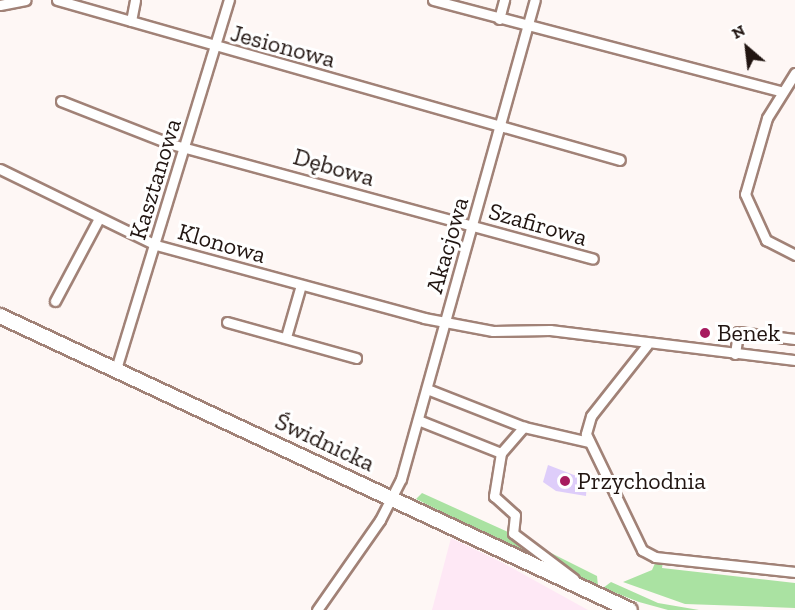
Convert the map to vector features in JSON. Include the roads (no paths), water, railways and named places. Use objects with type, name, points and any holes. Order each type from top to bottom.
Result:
[{"type":"street","points":[[0,5],[26,0]]},
{"type":"street","name":"Jesionowa","points":[[57,0],[620,160]]},
{"type":"street","points":[[131,21],[135,0]]},
{"type":"street","name":"Kasztanowa","points":[[116,369],[156,245],[229,0]]},
{"type":"street","points":[[433,0],[780,91]]},
{"type":"street","points":[[499,19],[504,0]]},
{"type":"street","name":"Akacjowa","points":[[317,610],[392,499],[427,389],[535,0]]},
{"type":"street","points":[[795,73],[780,91],[760,136],[745,194],[766,240],[795,255]]},
{"type":"street","name":"Dębowa","points":[[61,100],[186,147],[472,225]]},
{"type":"street","name":"Klonowa","points":[[1,172],[98,220],[156,245],[445,323],[519,333],[550,330],[647,345],[795,360]]},
{"type":"street","points":[[55,301],[98,220]]},
{"type":"street","name":"Szafirowa","points":[[472,225],[593,259]]},
{"type":"street","points":[[286,337],[301,285]]},
{"type":"street","name":"Świdnicka","points":[[0,316],[631,609]]},
{"type":"street","points":[[227,322],[356,358]]},
{"type":"street","points":[[735,354],[738,333],[795,339]]},
{"type":"street","points":[[647,345],[591,416],[586,427],[589,442],[642,550],[655,557],[795,572]]},
{"type":"street","points":[[427,389],[524,427],[589,442]]},
{"type":"street","points":[[418,420],[501,453]]},
{"type":"street","points":[[524,427],[501,453],[494,496],[515,515],[513,533],[583,586]]},
{"type":"place","name":"Benek","points":[[705,333]]},
{"type":"place","name":"Przychodnia","points":[[565,481]]}]
